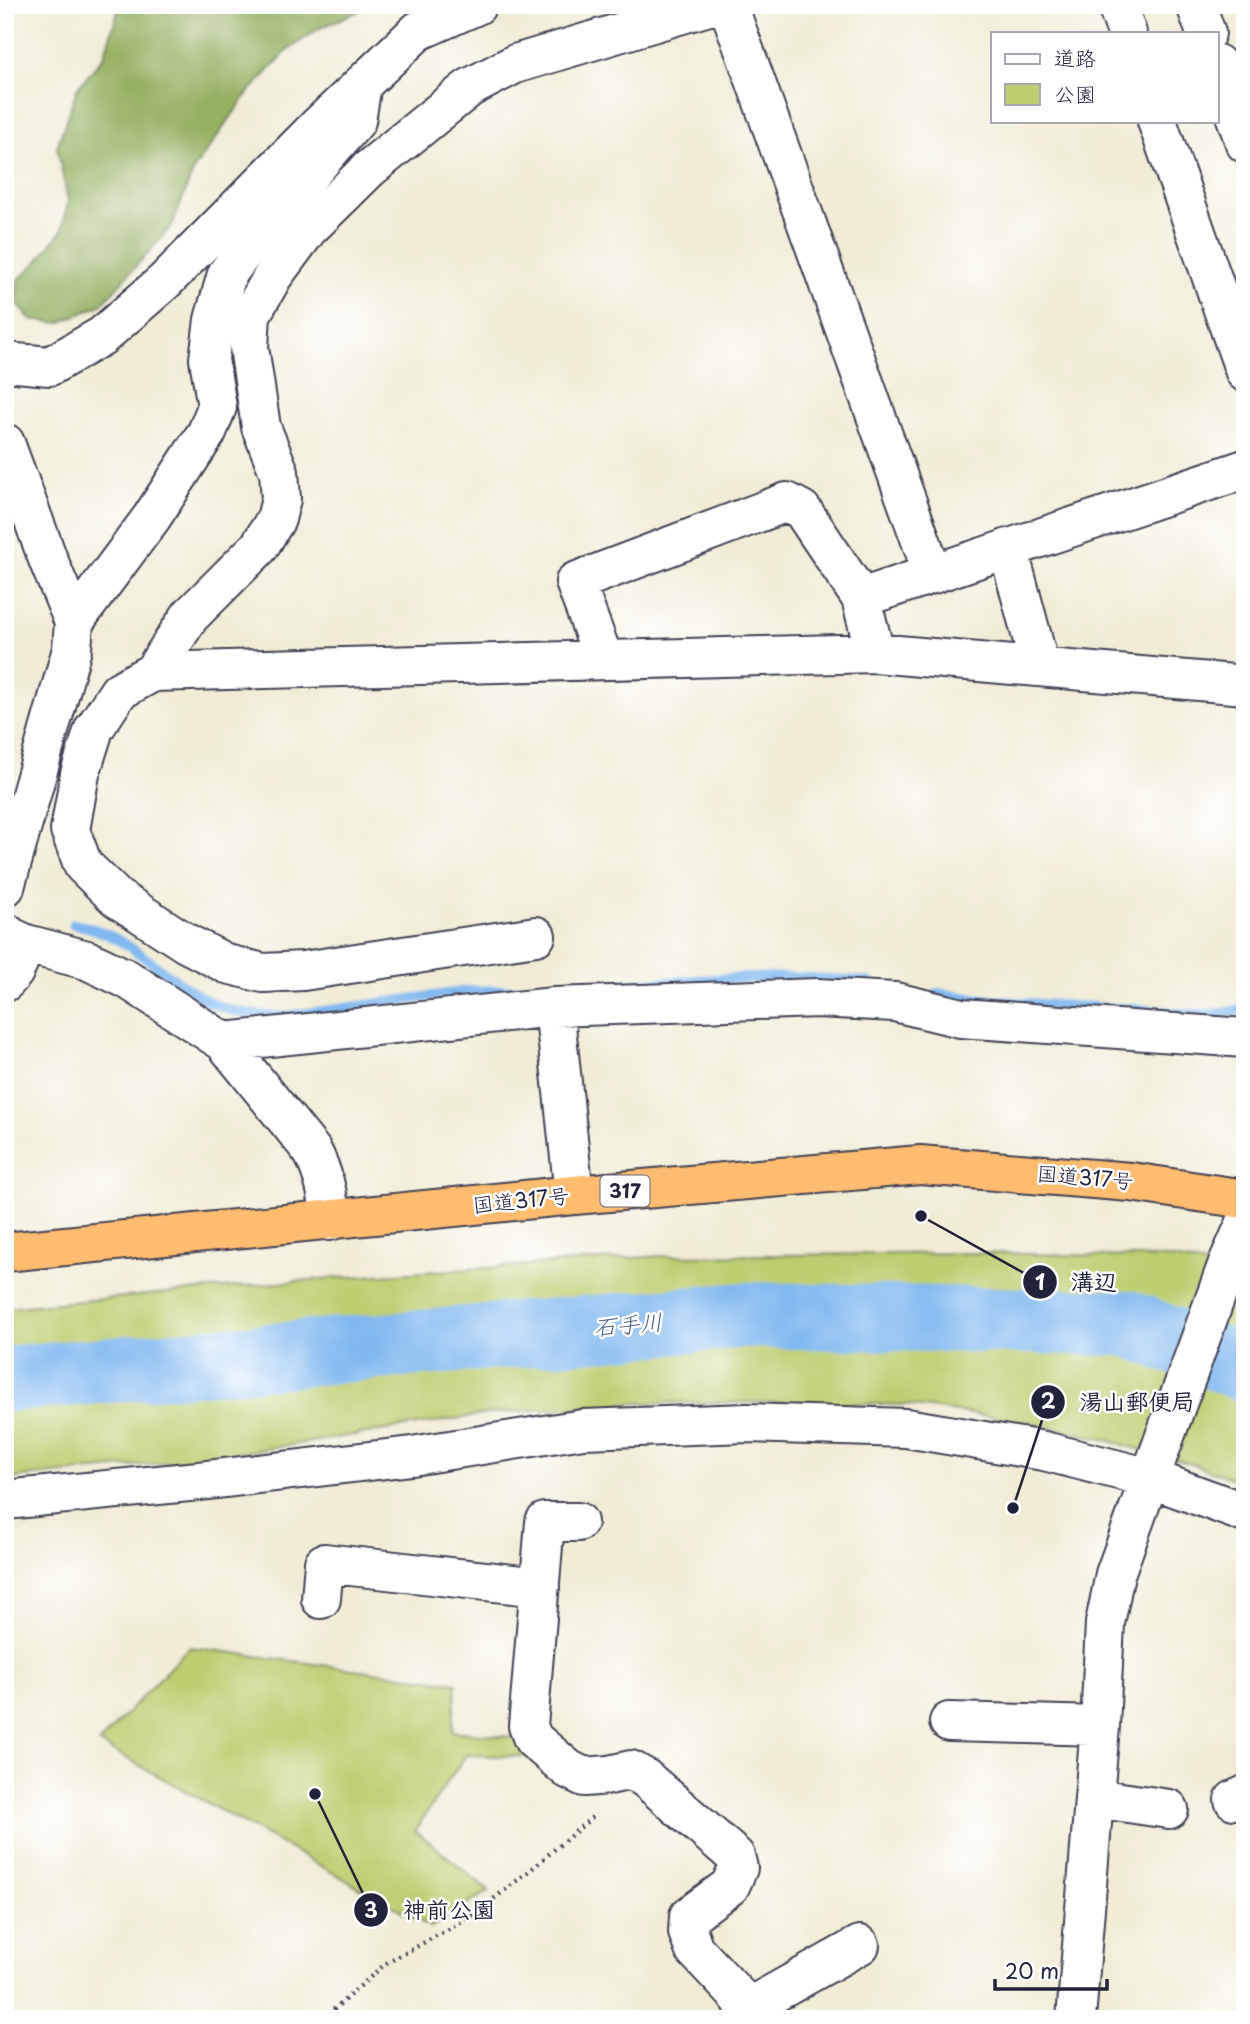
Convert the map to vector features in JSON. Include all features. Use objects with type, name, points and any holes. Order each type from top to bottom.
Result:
[{"type":"highway","name":"国道317号","points":[[5,1252],[575,1195],[920,1165],[1130,1182],[1245,1199]]},
{"type":"street","points":[[5,362],[50,366],[102,337],[165,281],[317,127],[418,31],[477,5]]},
{"type":"street","points":[[536,936],[303,971],[263,973],[228,964],[186,943],[117,898],[83,865],[70,830],[80,774],[94,729],[119,691],[153,672],[190,616],[259,547],[276,519],[281,499],[279,472],[261,427],[249,347],[251,315],[274,276],[308,229],[369,169],[469,88],[515,64],[712,5]]},
{"type":"street","points":[[728,5],[933,574]]},
{"type":"street","points":[[1117,5],[1126,32]]},
{"type":"street","points":[[1196,5],[1206,32]]},
{"type":"street","points":[[1218,66],[1238,101],[1245,143]]},
{"type":"street","points":[[74,622],[152,517],[207,432],[216,407],[209,359],[214,320],[227,274],[257,234],[356,121],[362,85]]},
{"type":"street","points":[[1157,122],[1245,372]]},
{"type":"street","points":[[5,443],[74,622],[72,649],[5,887]]},
{"type":"street","points":[[861,598],[1245,469]]},
{"type":"street","points":[[604,660],[575,582],[787,502],[802,510],[861,598],[875,653]]},
{"type":"street","points":[[1008,548],[1040,667]]},
{"type":"street","points":[[153,672],[875,653],[1245,685]]},
{"type":"street","points":[[5,982],[14,972],[16,938],[88,960],[128,979],[224,1042],[312,1151],[322,1169],[329,1195],[330,1221]]},
{"type":"street","points":[[224,1042],[554,1007],[817,998],[895,1002],[961,1018],[1245,1038]]},
{"type":"street","points":[[554,1007],[575,1195]]},
{"type":"street","points":[[1076,2019],[1100,1726],[1105,1623],[1112,1586],[1228,1263],[1245,1225]]},
{"type":"street","points":[[5,1500],[412,1456],[583,1429],[747,1423],[906,1428],[1044,1451],[1152,1471],[1245,1513]]},
{"type":"street","points":[[578,1522],[545,1522],[528,1726],[533,1739],[568,1769],[584,1777],[631,1770],[645,1778],[735,1856],[738,1868],[730,1886],[689,1916],[688,1932],[694,1949],[740,1998],[749,2014],[860,1945]]},
{"type":"street","points":[[321,1599],[324,1563],[540,1587]]},
{"type":"street","points":[[949,1722],[1100,1726]]},
{"type":"street","points":[[1094,1798],[1169,1809]]},
{"type":"path","points":[[5,36],[12,6]]},
{"type":"path","points":[[323,2019],[385,1964],[469,1918],[538,1863],[608,1803],[618,1788],[618,1773]]},
{"type":"green space","points":[[120,5],[372,5],[320,28],[287,51],[248,93],[194,169],[172,226],[101,305],[59,323],[31,320],[16,302],[18,280],[37,262],[62,230],[68,201],[57,147],[77,89],[104,56]]},
{"type":"green space","points":[[994,1253],[1168,1258],[1245,1272],[1245,1483],[1192,1464],[1099,1438],[1016,1420],[908,1405],[809,1402],[634,1403],[487,1414],[201,1459],[5,1479],[5,1308],[321,1279],[662,1256]]},
{"type":"green space","points":[[189,1647],[457,1683],[452,1731],[527,1739],[544,1757],[466,1755],[415,1830],[489,1891],[431,1927],[99,1743]]},
{"type":"waterway","points":[[73,924],[92,928],[127,945],[208,1001],[227,1009],[256,1015],[287,1016],[469,991],[548,989]]},
{"type":"waterway","points":[[585,987],[763,978],[869,982]]},
{"type":"waterway","points":[[937,993],[1010,1002],[1189,1014],[1218,1014],[1245,1008]]},
{"type":"waterway","name":"石手川","points":[[5,1379],[746,1315],[1128,1323],[1245,1369]]},
{"type":"place","name":"溝辺","points":[[921,1216]]},
{"type":"place","name":"湯山郵便局","points":[[1013,1508]]},
{"type":"place","name":"神前公園","points":[[315,1794]]}]
